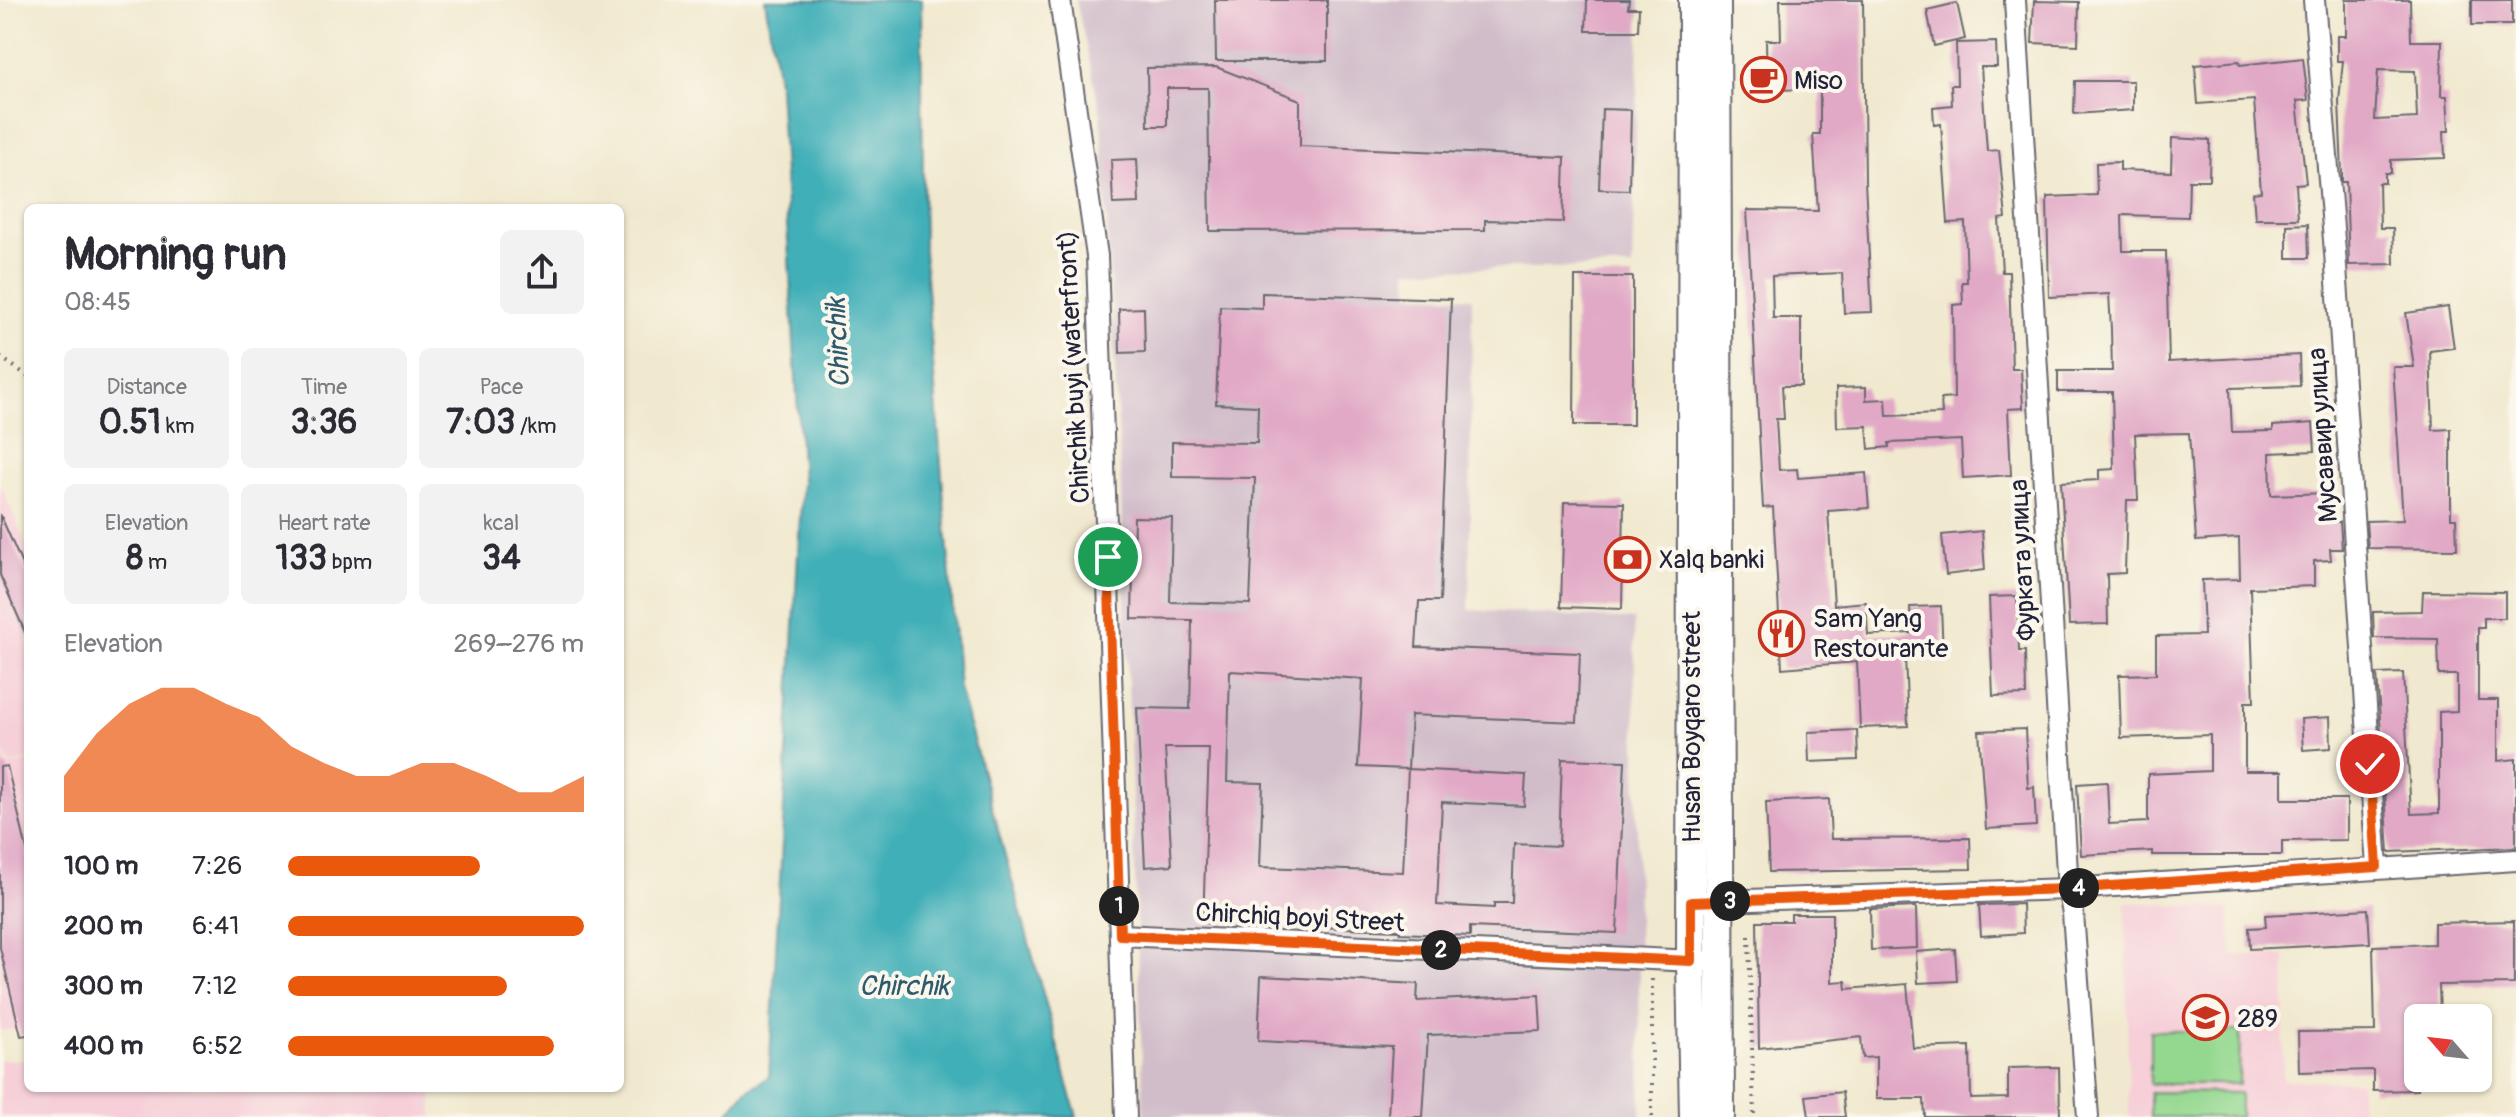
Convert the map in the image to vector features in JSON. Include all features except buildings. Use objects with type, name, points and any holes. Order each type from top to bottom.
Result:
[{"type":"main road","name":"Husan Boyqaro street","points":[[1693,0],[1704,902],[1704,962],[1694,1117]]},
{"type":"main road","name":"Husan Boyqaro street","points":[[1704,902],[1716,0]]},
{"type":"main road","name":"Husan Boyqaro street","points":[[1704,962],[1720,1117]]},
{"type":"street","name":"Chirchik buyi (waterfront)","points":[[1060,0],[1097,256],[1120,935],[1121,1056],[1126,1117]]},
{"type":"street","name":"Фурката улица","points":[[2015,0],[2068,889],[2073,913],[2088,1117]]},
{"type":"street","name":"Мусаввир улица","points":[[2314,0],[2335,252],[2377,867]]},
{"type":"street","points":[[1704,902],[2068,889],[2516,860]]},
{"type":"street","name":"Chirchiq boyi Street","points":[[1120,935],[1704,962]]},
{"type":"path","points":[[0,357],[24,373]]},
{"type":"path","points":[[1749,936],[1754,1117]]},
{"type":"path","points":[[1652,959],[1652,1117]]},
{"type":"shaded area","points":[[1076,0],[1640,0],[1632,267],[1407,269],[1409,294],[1472,298],[1469,610],[1634,620],[1641,1117],[1144,1117],[1119,440],[1101,113]]},
{"type":"shaded area","points":[[0,483],[24,540],[24,760],[10,765],[0,743]]},
{"type":"shaded area","points":[[0,748],[8,767],[24,762],[24,1029],[0,1030]]},
{"type":"shaded area","name":"289","points":[[2125,902],[2229,909],[2232,955],[2285,956],[2283,1080],[2360,1082],[2361,1117],[2129,1117]]},
{"type":"shaded area","points":[[0,1060],[24,1060],[24,1092],[432,1092],[433,1117],[0,1117]]},
{"type":"green space","points":[[2150,1031],[2240,1031],[2239,1084],[2150,1084]]},
{"type":"green space","points":[[2150,1092],[2240,1093],[2240,1117],[2150,1117]]},
{"type":"water","name":"Chirchik","points":[[765,0],[921,0],[924,251],[959,688],[1077,1117],[725,1117],[746,1091],[769,1077],[802,481],[779,88]]},
{"type":"place","name":"Miso","points":[[1763,80]]},
{"type":"place","name":"Xalq banki","points":[[1628,559]]},
{"type":"place","name":"Sam Yang Restourante","points":[[1782,633]]},
{"type":"place","name":"289","points":[[2206,1018]]},
{"type":"route","points":[[1108,557],[1120,935],[1691,961],[1691,902],[2068,889],[2377,867],[2370,764]]}]
